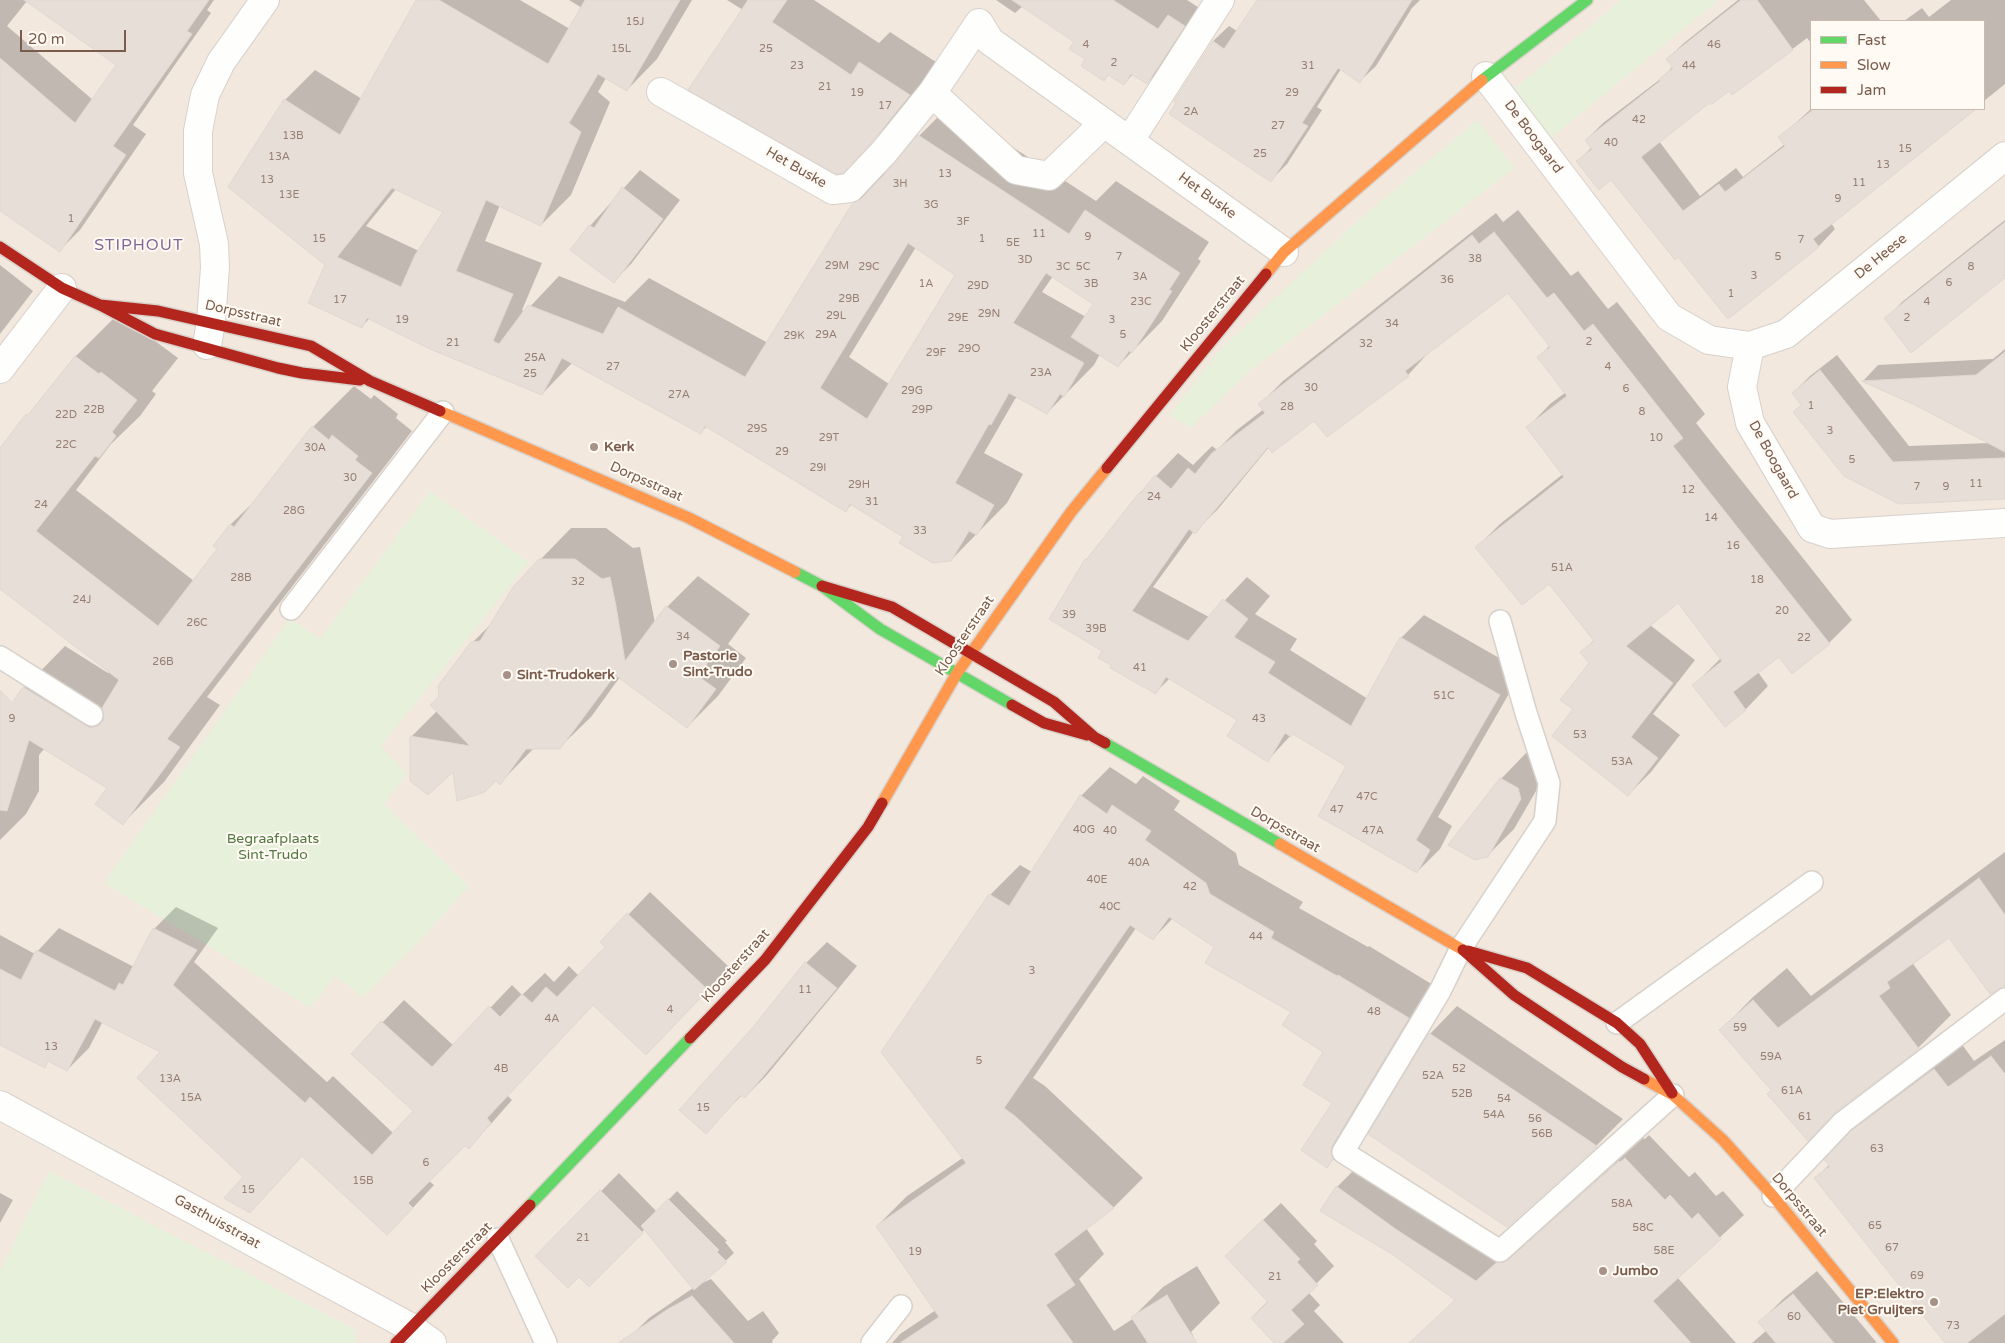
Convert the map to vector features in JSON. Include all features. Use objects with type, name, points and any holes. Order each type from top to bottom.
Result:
[{"type":"street","points":[[206,348],[211,322],[215,267],[214,244],[198,173],[198,131],[205,95],[221,62],[265,0]]},
{"type":"street","points":[[1130,140],[1220,0]]},
{"type":"street","name":"Kloosterstraat","points":[[403,1335],[498,1239],[765,960],[868,827],[957,673],[1071,512],[1284,252],[1486,76],[1587,0]]},
{"type":"street","name":"Het Buske","points":[[661,92],[833,190],[850,188],[884,152],[932,94],[979,23],[990,41],[1284,252]]},
{"type":"street","name":"De Boogaard","points":[[1486,76],[1669,317],[1709,340],[1750,346],[1742,387],[1750,422],[1812,528],[1830,534],[2005,523]]},
{"type":"street","points":[[932,94],[1016,170],[1049,176],[1104,123]]},
{"type":"street","name":"De Heese","points":[[1750,346],[1786,334],[2005,156]]},
{"type":"street","name":"Dorpsstraat","points":[[0,247],[62,288],[100,305],[155,334],[302,373],[370,381]]},
{"type":"street","points":[[0,369],[62,288]]},
{"type":"street","name":"Dorpsstraat","points":[[100,305],[158,311],[311,346],[370,381],[689,518],[822,586],[880,629],[1044,723],[1094,738]]},
{"type":"street","name":"Dorpsstraat","points":[[822,586],[892,607],[1054,702],[1094,738],[1461,948],[1514,995],[1613,1062],[1673,1095],[1723,1140],[1773,1196],[1893,1343]]},
{"type":"street","name":"Dorpsstraat","points":[[1461,948],[1527,968],[1617,1023],[1640,1044],[1673,1095]]},
{"type":"street","name":"Gasthuisstraat","points":[[0,1105],[403,1335],[432,1343]]},
{"type":"lane","points":[[292,609],[443,412]]},
{"type":"lane","points":[[1500,621],[1526,713],[1549,783],[1545,821],[1461,948],[1440,991],[1343,1152],[1500,1251],[1673,1095]]},
{"type":"lane","points":[[0,657],[92,714]]},
{"type":"lane","points":[[1617,1023],[1812,882]]},
{"type":"lane","points":[[1773,1196],[1843,1122],[2005,999]]},
{"type":"lane","points":[[498,1239],[546,1343]]},
{"type":"lane","points":[[872,1343],[901,1306]]},
{"type":"shaded area","points":[[0,0],[2005,0],[2005,1343],[0,1343]]},
{"type":"green space","points":[[1621,0],[1719,0],[1546,142],[1508,94]]},
{"type":"green space","points":[[1477,120],[1515,168],[1249,372],[1190,428],[1169,415],[1220,350],[1354,224]]},
{"type":"green space","name":"Begraafplaats Sint-Trudo","points":[[430,491],[529,562],[381,746],[407,774],[384,804],[469,886],[420,941],[363,997],[335,976],[311,1008],[104,883],[290,618],[320,639]]},
{"type":"green space","points":[[49,1171],[355,1329],[357,1339],[355,1343],[0,1343],[0,1271]]},
{"type":"building","points":[[24,0],[209,0],[187,31],[192,34],[113,146],[126,155],[60,252],[0,211],[0,58],[75,123],[116,65]]},
{"type":"building","points":[[416,0],[439,0],[548,64],[585,0],[680,0],[627,91],[598,74],[569,123],[581,132],[541,226],[486,200],[456,271],[513,294],[493,341],[499,344],[528,305],[603,334],[618,307],[745,377],[852,204],[861,199],[918,135],[1069,234],[1085,210],[1180,273],[1169,290],[1172,291],[1152,323],[1132,353],[1129,351],[1118,367],[1071,337],[1093,304],[1046,273],[1013,323],[1084,363],[1064,397],[1060,394],[1047,414],[1009,393],[955,483],[994,505],[977,535],[969,531],[951,561],[933,563],[899,543],[903,537],[850,504],[846,512],[705,426],[701,434],[562,358],[542,395],[430,349],[367,318],[362,328],[308,303],[325,265],[228,187],[284,99],[340,135]],"holes":[[[392,188],[443,212],[415,255],[401,287],[337,257]],[[908,243],[955,275],[867,419],[820,388]]]},
{"type":"building","points":[[748,0],[787,0],[772,22],[851,75],[859,62],[910,95],[872,142],[843,173],[836,174],[688,90]]},
{"type":"building","points":[[1012,0],[1113,0],[1158,29],[1168,15],[1185,26],[1147,84],[1131,74],[1124,85],[1108,75],[1104,81],[1081,66],[1085,59],[1069,49],[1074,42]]},
{"type":"building","points":[[1257,0],[1412,0],[1360,83],[1338,68],[1302,123],[1308,126],[1271,182],[1169,114],[1176,103],[1174,101],[1213,41],[1224,49]]},
{"type":"building","points":[[1741,0],[1757,0],[1793,50],[1732,95],[1729,91],[1712,104],[1708,104],[1641,157],[1683,211],[1719,184],[1725,192],[1785,146],[1778,137],[1813,110],[1975,110],[1813,239],[1819,247],[1728,319],[1678,257],[1675,260],[1611,180],[1599,190],[1576,161],[1592,149],[1585,140],[1660,81],[1659,79],[1673,68],[1666,59]]},
{"type":"building","points":[[622,187],[663,219],[614,283],[570,250],[589,225],[594,228]]},
{"type":"building","points":[[2005,222],[2005,278],[1911,353],[1884,318]]},
{"type":"building","points":[[1494,232],[1547,298],[1554,293],[1584,331],[1593,324],[1683,438],[1673,446],[1830,644],[1792,674],[1779,657],[1733,692],[1746,710],[1725,727],[1692,685],[1722,661],[1678,603],[1626,646],[1673,683],[1631,737],[1658,758],[1628,796],[1552,736],[1573,709],[1560,700],[1589,663],[1580,652],[1594,641],[1549,584],[1522,605],[1475,547],[1564,477],[1526,427],[1567,396],[1537,357],[1550,347],[1508,293],[1405,371],[1409,376],[1327,437],[1314,421],[1272,453],[1268,447],[1195,534],[1189,529],[1132,611],[1188,641],[1223,599],[1248,619],[1234,637],[1275,662],[1268,673],[1351,726],[1400,637],[1500,695],[1416,840],[1430,850],[1417,873],[1318,816],[1346,766],[1293,734],[1291,737],[1285,733],[1268,762],[1227,736],[1237,720],[1166,677],[1156,694],[1110,668],[1111,665],[1098,658],[1102,651],[1049,619],[1085,559],[1155,475],[1171,489],[1188,468],[1195,474],[1212,453],[1265,413],[1258,404],[1472,235],[1479,244]]},
{"type":"building","points":[[2005,352],[2005,452],[1913,404],[1861,381],[1976,375]]},
{"type":"building","points":[[75,356],[99,374],[101,372],[137,400],[112,432],[116,436],[99,458],[95,456],[36,531],[158,626],[217,549],[213,546],[230,524],[234,527],[312,426],[329,440],[332,435],[358,456],[355,460],[372,473],[167,739],[180,747],[123,825],[95,804],[107,788],[29,740],[7,811],[0,810],[0,690],[12,703],[23,687],[90,728],[98,726],[103,721],[102,708],[119,680],[0,589],[0,448]]},
{"type":"building","points":[[1820,370],[1893,462],[2005,458],[2005,499],[1899,504],[1844,476],[1793,412],[1801,405],[1792,393]]},
{"type":"building","name":"Sint-Trudokerk","points":[[539,559],[575,559],[602,579],[610,577],[625,661],[666,606],[720,646],[698,676],[716,689],[687,728],[615,675],[560,749],[526,749],[500,785],[496,781],[485,792],[457,801],[453,772],[428,795],[410,781],[410,736],[470,746],[430,705],[439,696],[438,686],[471,642],[480,641],[513,587]]},
{"type":"building","points":[[1500,778],[1518,788],[1521,799],[1488,857],[1475,860],[1448,845]]},
{"type":"building","points":[[1080,795],[1107,814],[1112,805],[1151,831],[1145,840],[1206,883],[1210,894],[1274,932],[1271,938],[1338,975],[1409,1018],[1332,1146],[1333,1159],[1327,1168],[1301,1150],[1332,1103],[1303,1085],[1323,1052],[1282,1025],[1291,1012],[1205,963],[1214,947],[1169,917],[1153,940],[1130,925],[1004,1108],[1114,1208],[1054,1254],[1075,1285],[1046,1305],[1073,1343],[900,1343],[939,1317],[876,1226],[966,1163],[881,1052],[989,894],[1009,906]]},
{"type":"building","points":[[1979,878],[2005,915],[2005,987],[1990,994],[1949,938],[1887,982],[1890,988],[1879,996],[1919,1049],[1835,1112],[1808,1141],[1767,1094],[1771,1090],[1719,1030],[1753,1000],[1778,1028]]},
{"type":"building","points":[[627,913],[708,990],[646,1055],[593,1005],[487,1118],[491,1123],[469,1149],[465,1146],[408,1203],[413,1208],[387,1235],[302,1156],[250,1213],[224,1198],[243,1177],[137,1078],[160,1052],[95,1019],[67,1071],[48,1061],[45,1068],[0,1045],[0,969],[21,980],[36,950],[115,991],[119,983],[123,985],[153,928],[197,950],[173,985],[305,1103],[310,1097],[372,1155],[413,1111],[351,1054],[381,1021],[432,1067],[489,1006],[500,1017],[522,994],[532,1003],[546,987],[557,997],[605,947],[600,942]]},
{"type":"building","points":[[805,962],[837,988],[745,1098],[741,1095],[706,1134],[679,1110],[754,1026]]},
{"type":"building","points":[[1429,1033],[1597,1146],[1507,1227],[1368,1134]]},
{"type":"building","points":[[1991,1056],[2005,1074],[2005,1314],[1967,1343],[1945,1343],[1814,1178],[1830,1166],[1824,1160],[1851,1131],[1934,1069],[1948,1087]]},
{"type":"building","points":[[1625,1158],[1665,1200],[1670,1195],[1692,1219],[1698,1213],[1721,1239],[1653,1301],[1691,1343],[1409,1343],[1455,1300],[1392,1254],[1320,1211],[1336,1186],[1397,1230],[1476,1281],[1497,1262],[1502,1263],[1508,1260],[1619,1161]]},
{"type":"building","points":[[600,1190],[643,1233],[589,1287],[579,1277],[568,1288],[535,1256]]},
{"type":"building","points":[[668,1199],[719,1250],[717,1252],[727,1262],[694,1290],[641,1226]]},
{"type":"building","points":[[1263,1220],[1300,1259],[1297,1262],[1318,1285],[1291,1310],[1304,1324],[1283,1343],[1274,1343],[1251,1318],[1268,1302],[1225,1256]]},
{"type":"building","points":[[1793,1294],[1834,1343],[1776,1343],[1758,1322]]},
{"type":"building","points":[[1167,1295],[1197,1343],[1148,1343],[1131,1317]]},
{"type":"building","points":[[692,1296],[734,1343],[618,1343],[668,1309]]},
{"type":"traffic: fast","points":[[1482,80],[1587,0]]},
{"type":"traffic: fast","points":[[795,572],[822,586],[880,629],[1012,705]]},
{"type":"traffic: fast","points":[[1105,743],[1280,844]]},
{"type":"traffic: fast","points":[[530,1205],[690,1038]]},
{"type":"traffic: slow","points":[[1266,274],[1284,252],[1482,80]]},
{"type":"traffic: slow","points":[[440,411],[689,518],[795,572]]},
{"type":"traffic: slow","points":[[882,803],[957,673],[1071,512],[1107,468]]},
{"type":"traffic: slow","points":[[1280,844],[1463,950]]},
{"type":"traffic: slow","points":[[1644,1079],[1673,1095],[1723,1140],[1773,1196],[1893,1343]]},
{"type":"traffic: jam","points":[[0,247],[62,288],[100,305],[155,334],[278,368],[360,380]]},
{"type":"traffic: jam","points":[[1107,468],[1266,274]]},
{"type":"traffic: jam","points":[[100,305],[158,311],[311,346],[370,381],[440,411]]},
{"type":"traffic: jam","points":[[822,586],[892,607],[1054,702],[1094,737],[1105,743]]},
{"type":"traffic: jam","points":[[1012,705],[1044,723],[1087,735]]},
{"type":"traffic: jam","points":[[690,1038],[765,960],[868,827],[882,803]]},
{"type":"traffic: jam","points":[[1463,950],[1514,995],[1622,1067],[1644,1079]]},
{"type":"traffic: jam","points":[[1468,951],[1527,968],[1617,1023],[1640,1044],[1672,1093]]},
{"type":"traffic: jam","points":[[396,1343],[530,1205]]},
{"type":"place","name":"Kerk","points":[[594,447]]},
{"type":"place","name":"Pastorie Sint-Trudo","points":[[673,664]]},
{"type":"place","name":"Sint-Trudokerk","points":[[507,675]]},
{"type":"place","name":"Jumbo","points":[[1603,1271]]},
{"type":"place","name":"EP:Elektro Piet Gruijters","points":[[1934,1302]]},
{"type":"district","name":"STIPHOUT","points":[[139,246]]}]
